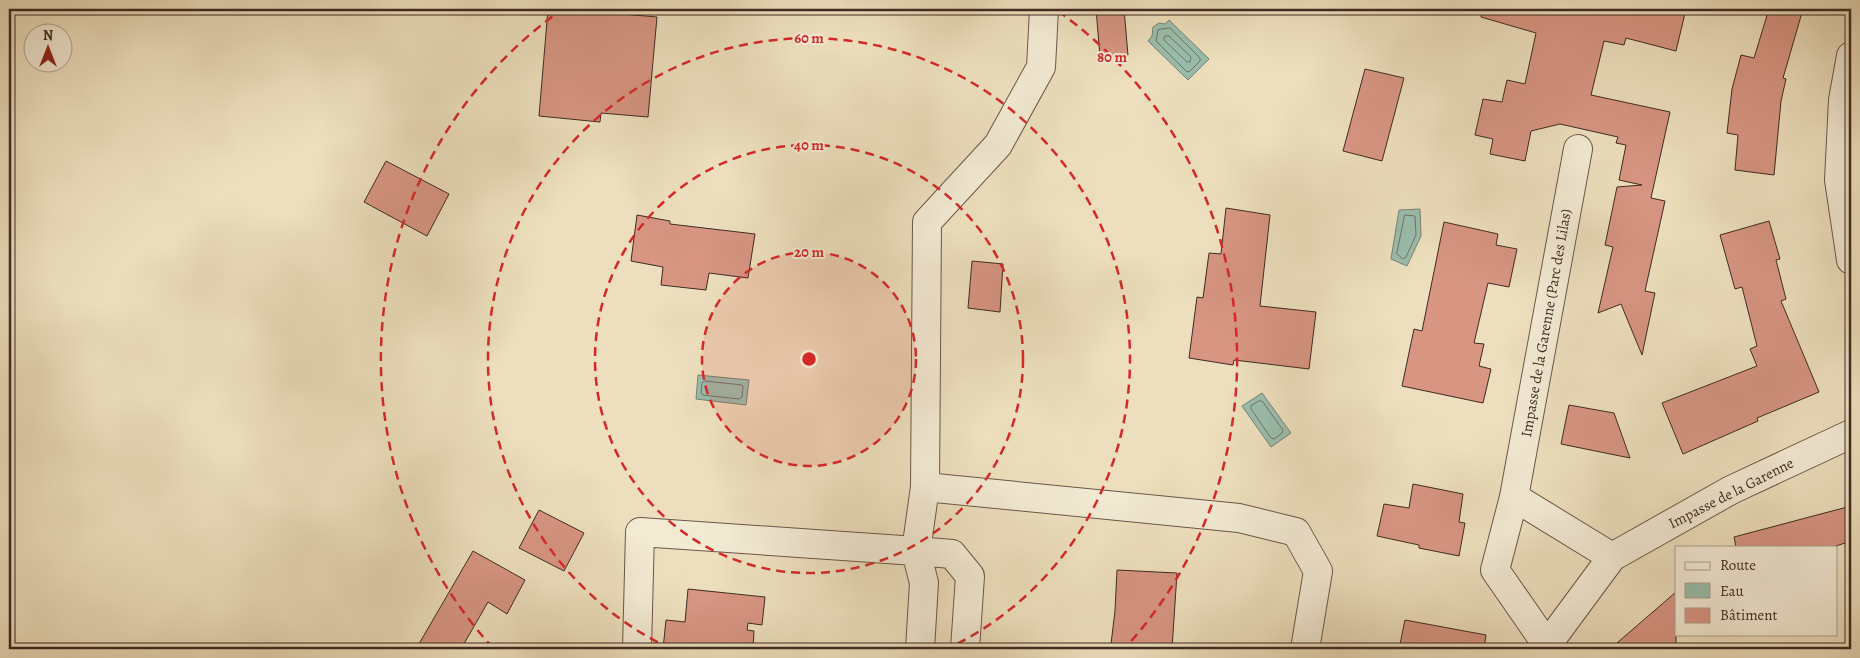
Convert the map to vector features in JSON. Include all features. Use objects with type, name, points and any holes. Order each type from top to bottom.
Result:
[{"type":"street","points":[[920,649],[924,584],[916,551],[925,487],[928,222],[998,145],[1041,67],[1044,9]]},
{"type":"street","points":[[1851,56],[1843,100],[1839,180],[1851,260]]},
{"type":"street","name":"Impasse de la Garenne (Parc des Lilas)","points":[[1514,497],[1578,149]]},
{"type":"street","name":"Impasse de la Garenne","points":[[1514,497],[1495,570],[1545,647],[1612,557],[1731,490],[1851,434]]},
{"type":"street","points":[[925,487],[1239,518],[1296,532],[1318,571],[1305,649]]},
{"type":"street","points":[[1514,497],[1612,557]]},
{"type":"street","points":[[637,649],[640,532],[952,554],[970,576],[965,649]]},
{"type":"water","points":[[1169,20],[1209,59],[1188,80],[1148,41],[1152,36],[1153,27],[1159,23],[1165,24]]},
{"type":"water","points":[[1420,209],[1421,236],[1407,266],[1391,259],[1399,210]]},
{"type":"water","points":[[698,375],[749,380],[746,405],[696,399]]},
{"type":"water","points":[[1262,393],[1291,433],[1271,447],[1242,406]]},
{"type":"building","points":[[548,9],[610,9],[610,13],[657,17],[648,117],[601,113],[600,122],[539,116]]},
{"type":"building","points":[[1096,9],[1124,9],[1128,55],[1100,57]]},
{"type":"building","points":[[1482,9],[1686,9],[1676,51],[1626,38],[1624,45],[1604,41],[1591,95],[1670,112],[1651,198],[1665,201],[1645,291],[1655,293],[1642,355],[1621,304],[1598,313],[1613,247],[1605,245],[1617,187],[1642,185],[1619,180],[1626,145],[1616,143],[1618,137],[1560,124],[1531,131],[1525,161],[1490,154],[1493,139],[1475,135],[1483,99],[1502,102],[1507,80],[1525,84],[1536,33],[1481,17]]},
{"type":"building","points":[[1769,9],[1803,9],[1783,78],[1786,79],[1781,101],[1774,175],[1735,170],[1738,135],[1727,133],[1732,89],[1741,55],[1754,58]]},
{"type":"building","points":[[1365,69],[1404,78],[1382,161],[1343,151]]},
{"type":"building","points":[[386,161],[449,194],[427,236],[364,202]]},
{"type":"building","points":[[1226,208],[1270,215],[1260,306],[1316,312],[1309,369],[1234,360],[1233,365],[1189,358],[1197,297],[1203,298],[1209,253],[1221,254]]},
{"type":"building","points":[[637,215],[670,221],[670,224],[755,234],[748,278],[709,273],[706,290],[661,285],[663,267],[631,261]]},
{"type":"building","points":[[1769,221],[1780,259],[1776,260],[1786,299],[1781,301],[1819,392],[1757,418],[1758,421],[1683,454],[1662,403],[1757,366],[1750,349],[1757,346],[1742,287],[1735,289],[1720,235]]},
{"type":"building","points":[[1444,222],[1498,234],[1496,245],[1517,249],[1509,287],[1488,283],[1474,343],[1484,344],[1479,366],[1491,369],[1483,403],[1402,386],[1414,329],[1422,331]]},
{"type":"building","points":[[972,261],[1003,264],[1000,312],[968,308]]},
{"type":"building","points":[[1569,405],[1614,413],[1630,458],[1561,444]]},
{"type":"building","points":[[1413,484],[1463,494],[1459,522],[1465,523],[1459,556],[1419,548],[1419,545],[1377,536],[1384,504],[1409,508]]},
{"type":"building","points":[[1851,506],[1851,541],[1836,546],[1736,546],[1734,537]]},
{"type":"building","points":[[539,510],[584,533],[564,571],[519,548]]},
{"type":"building","points":[[473,551],[525,580],[507,614],[488,602],[461,649],[416,649]]},
{"type":"building","points":[[1117,570],[1177,573],[1172,649],[1126,649],[1126,644],[1111,644]]},
{"type":"building","points":[[688,589],[765,597],[762,625],[748,623],[747,630],[754,631],[753,649],[663,649],[666,620],[685,622]]},
{"type":"building","points":[[1675,593],[1676,649],[1610,649]]},
{"type":"building","points":[[1405,620],[1486,635],[1484,649],[1399,649]]}]
